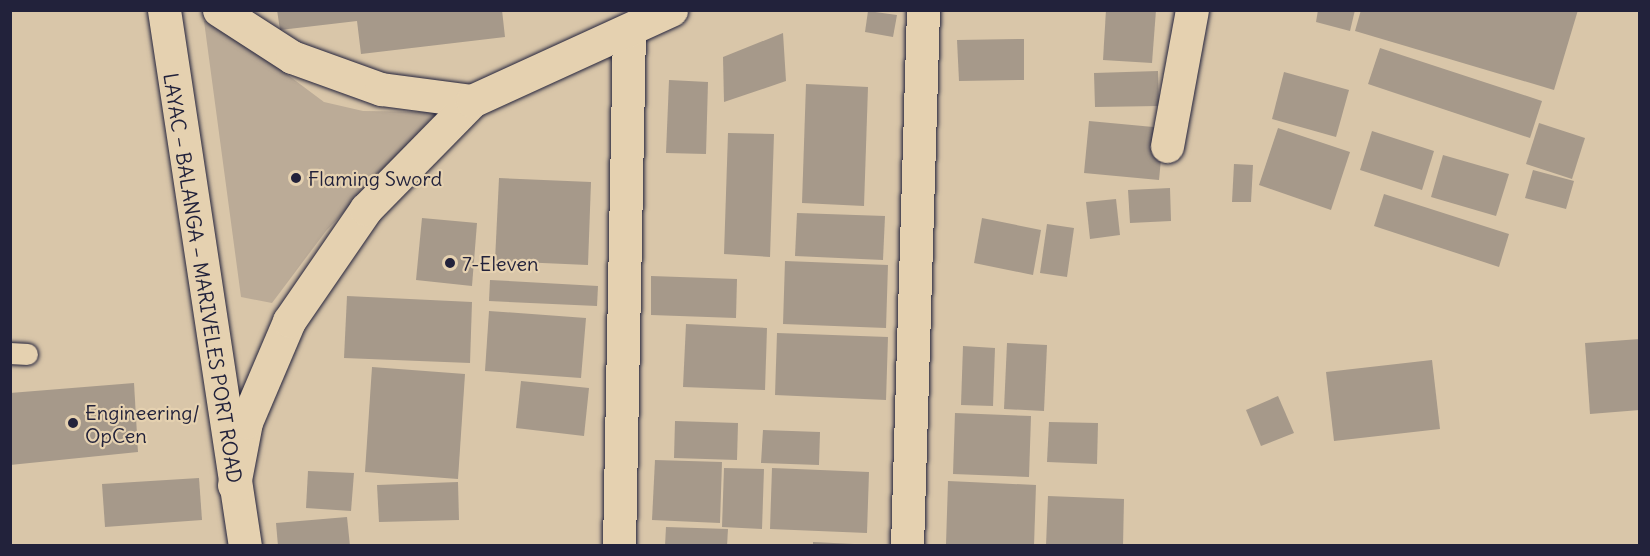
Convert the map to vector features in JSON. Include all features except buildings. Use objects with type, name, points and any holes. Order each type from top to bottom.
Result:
[{"type":"main road","name":"LAYAC – BALANGA – MARIVELES PORT ROAD","points":[[164,10],[245,546]]},
{"type":"main road","points":[[219,10],[292,57],[381,89],[472,101]]},
{"type":"main road","points":[[234,485],[246,422],[289,321],[366,209],[472,101],[671,10]]},
{"type":"main road","points":[[907,546],[923,10]]},
{"type":"main road","points":[[1167,146],[1192,10]]},
{"type":"main road","points":[[618,546],[629,31]]},
{"type":"shaded area","points":[[204,21],[218,23],[324,102],[363,111],[438,112],[326,231],[272,303],[241,297]]},
{"type":"place","name":"Flaming Sword","points":[[296,178]]},
{"type":"place","name":"7-Eleven","points":[[450,263]]},
{"type":"place","name":"Engineering/ OpCen","points":[[73,423]]}]
